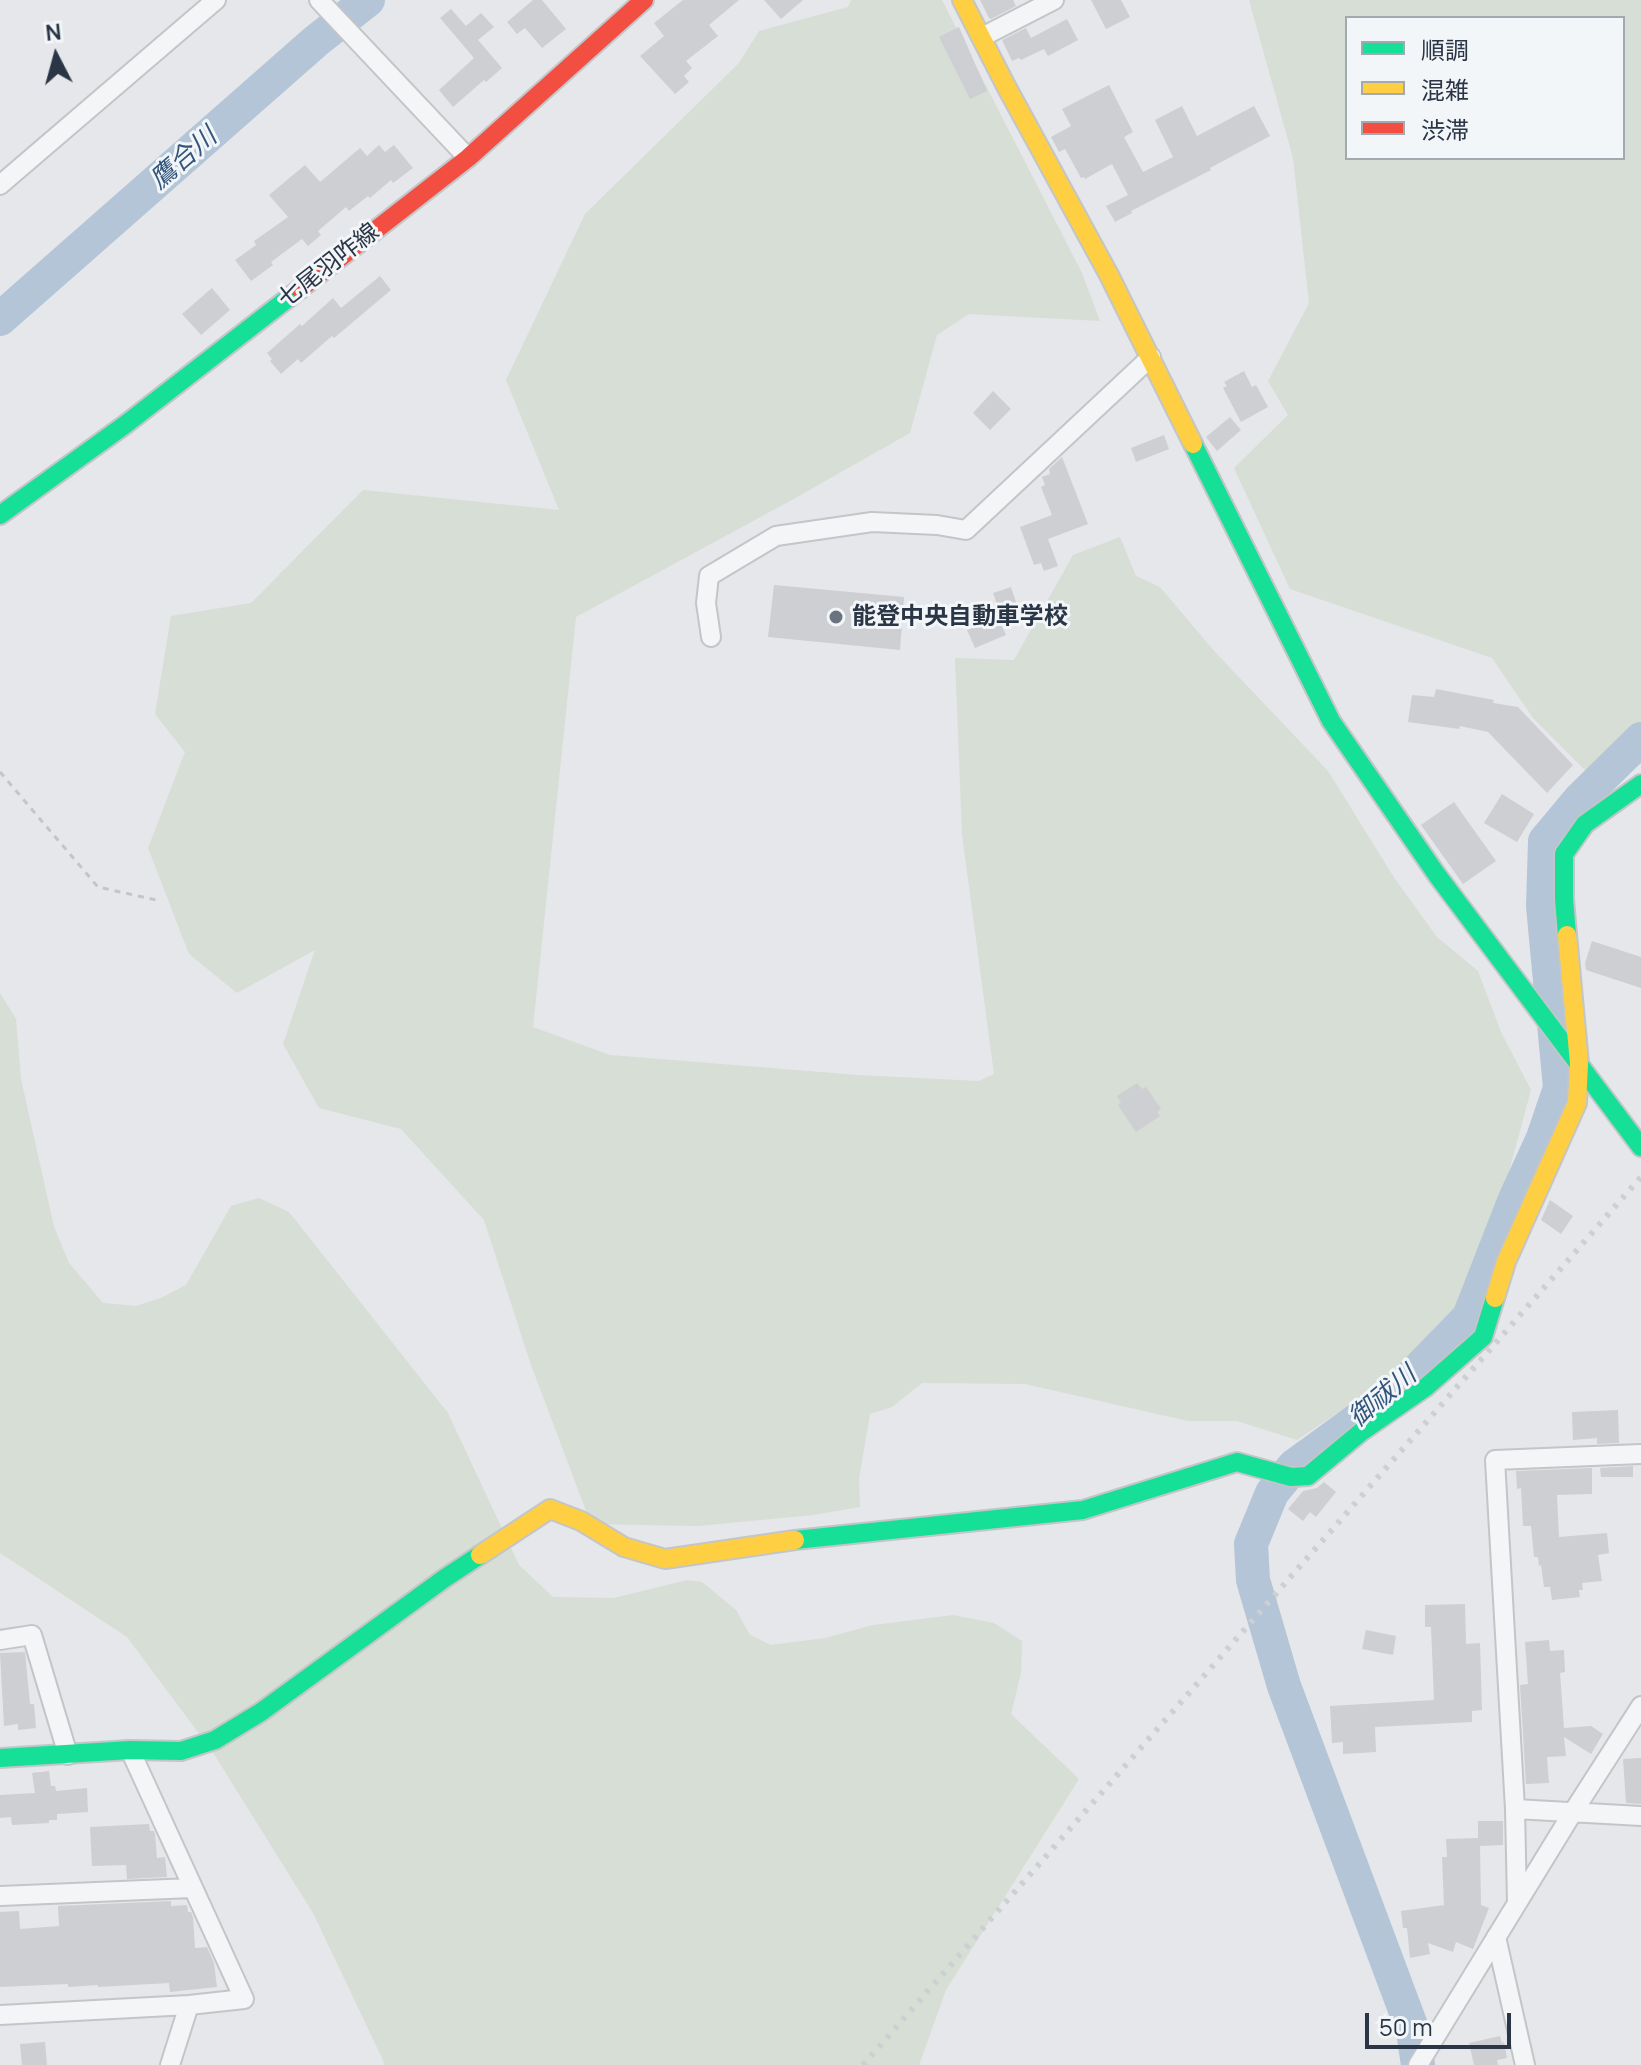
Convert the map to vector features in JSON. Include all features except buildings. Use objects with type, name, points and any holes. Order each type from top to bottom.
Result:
[{"type":"street","points":[[0,185],[216,0]]},
{"type":"street","points":[[319,0],[468,158]]},
{"type":"street","name":"七尾羽咋線","points":[[0,515],[126,424],[468,158],[644,0]]},
{"type":"street","points":[[962,0],[1151,357],[1331,721],[1437,875],[1641,1147]]},
{"type":"street","points":[[982,37],[1054,0]]},
{"type":"street","points":[[711,637],[706,603],[709,576],[776,536],[872,522],[937,525],[966,530],[1151,357]]},
{"type":"street","points":[[0,1758],[130,1750],[181,1751],[215,1740],[261,1712],[445,1578],[550,1509],[581,1521],[624,1547],[665,1559],[793,1540],[1083,1510],[1237,1462],[1284,1476],[1308,1476],[1361,1432],[1426,1387],[1483,1337],[1506,1262],[1577,1103],[1579,1063],[1564,899],[1564,854],[1585,824],[1641,784]]},
{"type":"street","points":[[1517,1904],[1515,1809],[1495,1460],[1641,1454]]},
{"type":"street","points":[[0,1640],[32,1635],[68,1755]]},
{"type":"street","points":[[1418,2065],[1641,1706]]},
{"type":"street","points":[[0,2015],[244,1999],[130,1750]]},
{"type":"street","points":[[1515,1809],[1641,1816]]},
{"type":"street","points":[[0,1896],[192,1888]]},
{"type":"street","points":[[1496,1937],[1525,2065]]},
{"type":"street","points":[[170,2065],[189,2005]]},
{"type":"path","points":[[0,772],[98,887],[156,900]]},
{"type":"shaded area","points":[[851,0],[942,0],[1082,273],[1100,321],[969,314],[937,335],[910,433],[576,617],[533,1027],[610,1055],[858,1075],[979,1081],[994,1074],[962,834],[955,658],[1014,660],[1073,555],[1120,537],[1136,576],[1160,587],[1215,652],[1328,771],[1395,879],[1437,937],[1478,971],[1501,1032],[1531,1090],[1493,1231],[1455,1314],[1403,1369],[1297,1440],[1237,1421],[1188,1421],[1025,1384],[922,1383],[892,1407],[870,1414],[859,1479],[860,1507],[813,1515],[698,1526],[591,1524],[531,1365],[484,1220],[401,1129],[319,1108],[283,1044],[315,950],[237,993],[189,954],[148,848],[185,752],[155,714],[171,616],[251,603],[363,490],[559,510],[506,380],[585,214],[739,63],[759,31],[848,7]]},
{"type":"shaded area","points":[[1249,0],[1641,0],[1641,763],[1605,790],[1533,718],[1492,658],[1290,589],[1234,468],[1288,415],[1268,381],[1309,303],[1293,158]]},
{"type":"shaded area","points":[[0,993],[16,1019],[21,1079],[54,1227],[69,1263],[103,1303],[136,1306],[186,1285],[231,1206],[259,1198],[289,1212],[448,1413],[519,1565],[553,1597],[614,1598],[687,1580],[702,1582],[736,1610],[750,1635],[771,1645],[825,1638],[873,1625],[953,1615],[994,1623],[1022,1641],[1021,1673],[1011,1714],[1079,1779],[946,1990],[919,2065],[384,2065],[313,1913],[212,1751],[127,1637],[0,1553]]},
{"type":"waterway","name":"鷹合川","points":[[0,319],[316,41],[368,0]]},
{"type":"waterway","name":"御祓川","points":[[1418,2065],[1413,2031],[1284,1686],[1253,1580],[1251,1544],[1272,1493],[1294,1466],[1397,1391],[1469,1317],[1515,1199],[1543,1138],[1560,1088],[1543,906],[1545,841],[1581,798],[1641,739]]},
{"type":"railway","points":[[863,2065],[1641,1177]]},
{"type":"traffic: fast","points":[[0,515],[126,424],[300,289]]},
{"type":"traffic: fast","points":[[1193,444],[1331,721],[1437,875],[1641,1147]]},
{"type":"traffic: fast","points":[[1567,935],[1564,854],[1585,824],[1641,784]]},
{"type":"traffic: fast","points":[[795,1540],[1083,1510],[1237,1462],[1291,1477],[1308,1476],[1361,1432],[1426,1387],[1483,1337],[1495,1298]]},
{"type":"traffic: fast","points":[[0,1758],[130,1750],[181,1751],[215,1740],[261,1712],[480,1555]]},
{"type":"traffic: slow","points":[[962,0],[1109,275],[1193,444]]},
{"type":"traffic: slow","points":[[1495,1298],[1506,1262],[1577,1103],[1579,1063],[1567,935]]},
{"type":"traffic: slow","points":[[480,1555],[550,1509],[581,1521],[624,1547],[665,1559],[795,1540]]},
{"type":"traffic: jam","points":[[300,289],[468,158],[644,0]]},
{"type":"place","name":"能登中央自動車学校","points":[[836,617]]}]
